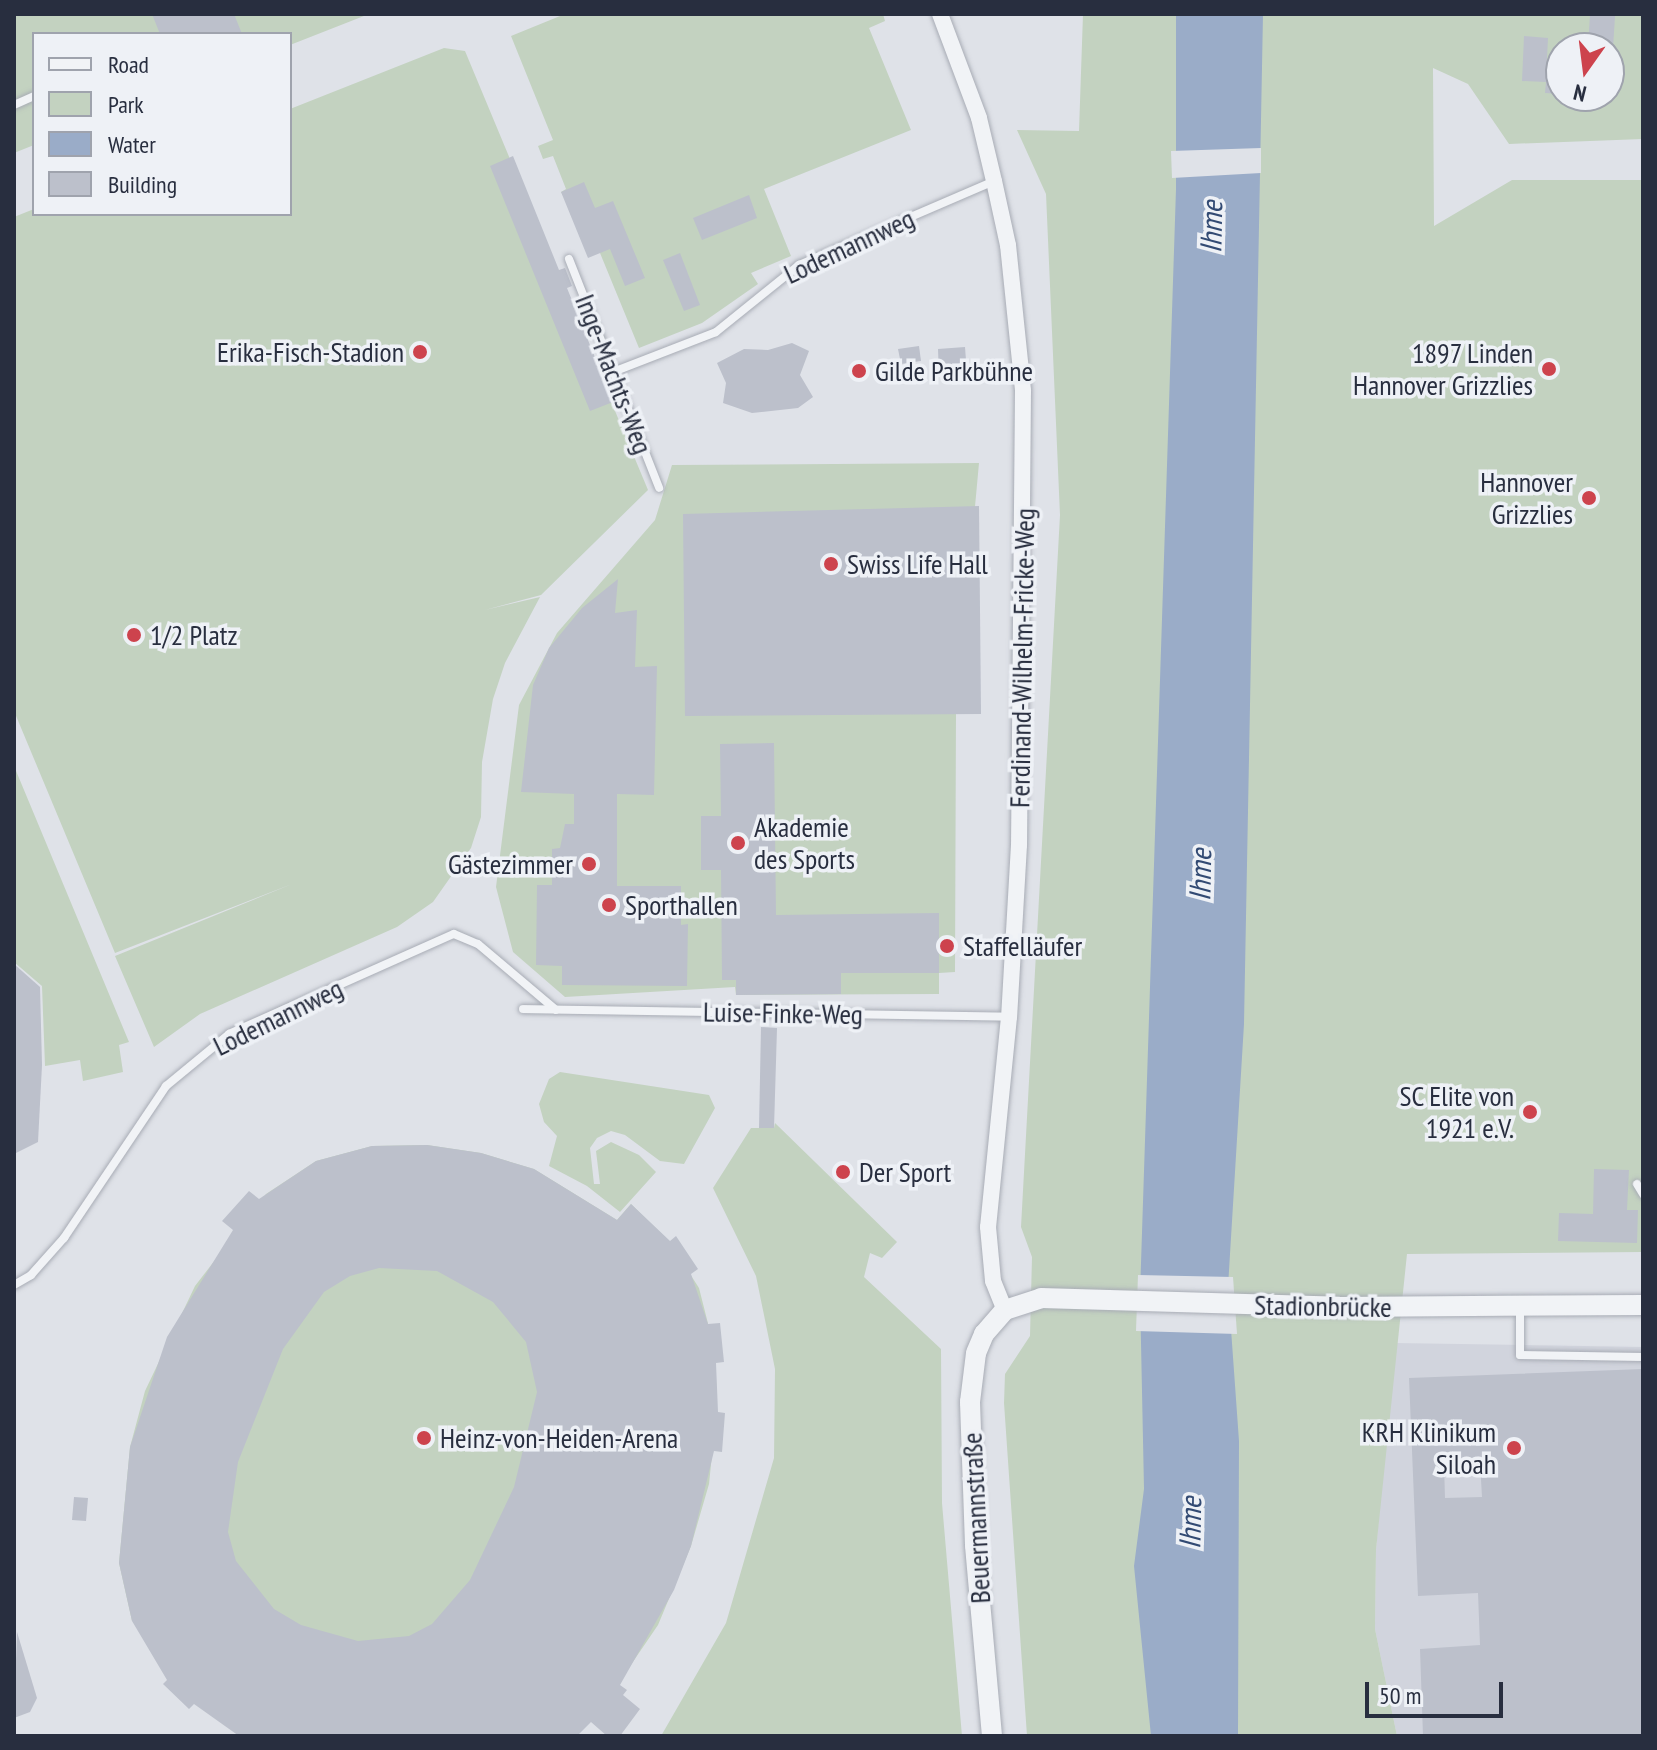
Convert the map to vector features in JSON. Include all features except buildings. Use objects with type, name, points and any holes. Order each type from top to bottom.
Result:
[{"type":"street","name":"Ferdinand-Wilhelm-Fricke-Weg","points":[[940,14],[979,118],[994,181],[1019,328],[1024,447],[1021,778],[1009,1017],[988,1227],[993,1281],[1005,1310]]},
{"type":"street","name":"Stadionbrücke","points":[[1005,1310],[1041,1298],[1339,1307],[1643,1305]]},
{"type":"street","name":"Beuermannstraße","points":[[992,1736],[975,1545],[970,1402],[976,1353],[984,1334],[1005,1310]]},
{"type":"lane","name":"Lodemannweg","points":[[613,372],[716,332],[799,265],[994,181]]},
{"type":"lane","name":"Inge-Machts-Weg","points":[[569,259],[659,488]]},
{"type":"lane","name":"Lodemannweg","points":[[14,1285],[64,1238],[140,1118],[178,1073],[229,1034],[454,934],[478,944],[556,1010]]},
{"type":"lane","name":"Luise-Finke-Weg","points":[[523,1009],[1009,1017]]},
{"type":"lane","points":[[1637,1184],[1643,1194]]},
{"type":"lane","points":[[1520,1306],[1520,1355],[1643,1357]]},
{"type":"shaded area","name":"KRH Klinikum Siloah","points":[[1394,1343],[1643,1347],[1643,1736],[1397,1736],[1375,1629],[1376,1550]]},
{"type":"green space","points":[[14,14],[369,14],[292,44],[292,32],[32,32],[32,146],[14,153]]},
{"type":"green space","points":[[565,14],[883,14],[885,21],[869,28],[911,130],[764,189],[791,256],[751,273],[758,284],[702,323],[639,348],[600,253],[561,192],[566,189],[553,156],[543,159],[538,146],[553,140],[511,36]]},
{"type":"green space","points":[[1083,14],[1643,14],[1643,139],[1509,144],[1468,84],[1433,68],[1434,226],[1512,180],[1643,180],[1643,1252],[1407,1254],[1376,1550],[1375,1629],[1397,1736],[1027,1736],[1004,1403],[1005,1374],[1030,1336],[1032,1257],[1021,1227],[1060,515],[1046,194],[1017,130],[1079,131]]},
{"type":"green space","points":[[444,48],[465,51],[648,490],[541,595],[485,610],[540,597],[505,663],[493,699],[482,762],[481,817],[471,848],[433,902],[397,927],[200,1014],[154,1047],[115,956],[292,884],[115,953],[14,711],[14,217],[32,210],[32,216],[292,216],[292,108]]},
{"type":"green space","points":[[979,463],[956,714],[955,972],[939,973],[939,994],[736,995],[735,987],[565,997],[513,952],[496,887],[519,705],[557,633],[655,520],[672,465]]},
{"type":"green space","points":[[14,766],[129,1042],[119,1045],[123,1072],[83,1081],[80,1060],[45,1066],[42,986],[14,962]]},
{"type":"green space","points":[[560,1072],[709,1095],[715,1108],[684,1164],[660,1161],[625,1135],[611,1131],[597,1138],[590,1148],[594,1184],[600,1184],[596,1151],[611,1142],[639,1155],[656,1172],[620,1212],[587,1186],[549,1166],[557,1136],[544,1122],[539,1104],[549,1079]]},
{"type":"green space","points":[[775,1123],[897,1242],[882,1258],[870,1253],[864,1277],[941,1349],[942,1503],[962,1736],[661,1736],[726,1623],[774,1458],[775,1369],[756,1276],[713,1188],[751,1128],[774,1128]]},
{"type":"green space","name":"Heinz-von-Heiden-Arena","points":[[427,1145],[481,1153],[534,1169],[617,1220],[631,1204],[669,1241],[699,1288],[715,1351],[717,1406],[709,1484],[691,1546],[658,1625],[596,1716],[132,1621],[119,1563],[130,1447],[145,1391],[195,1286],[266,1194],[316,1161],[372,1146]]},
{"type":"water","name":"Ihme","points":[[1176,14],[1263,14],[1244,1024],[1228,1287],[1239,1441],[1238,1736],[1151,1736],[1134,1566],[1144,1489],[1140,1294],[1176,189]]},
{"type":"pier","points":[[1261,148],[1261,173],[1172,178],[1171,151]]},
{"type":"pier","points":[[1138,1275],[1233,1277],[1237,1334],[1136,1331]]},
{"type":"place","name":"Erika-Fisch-Stadion","points":[[420,352]]},
{"type":"place","name":"1897 Linden Hannover Grizzlies","points":[[1549,369]]},
{"type":"place","name":"Gilde Parkbühne","points":[[859,371]]},
{"type":"place","name":"Hannover Grizzlies","points":[[1589,498]]},
{"type":"place","name":"Swiss Life Hall","points":[[831,564]]},
{"type":"place","name":"1/2 Platz","points":[[134,635]]},
{"type":"place","name":"Akademie des Sports","points":[[738,843]]},
{"type":"place","name":"Gästezimmer","points":[[589,864]]},
{"type":"place","name":"Sporthallen","points":[[609,905]]},
{"type":"place","name":"Staffelläufer","points":[[947,946]]},
{"type":"place","name":"SC Elite von 1921 e.V.","points":[[1530,1112]]},
{"type":"place","name":"Der Sport","points":[[843,1172]]},
{"type":"place","name":"Heinz-von-Heiden-Arena","points":[[424,1438]]},
{"type":"place","name":"KRH Klinikum Siloah","points":[[1514,1448]]}]
